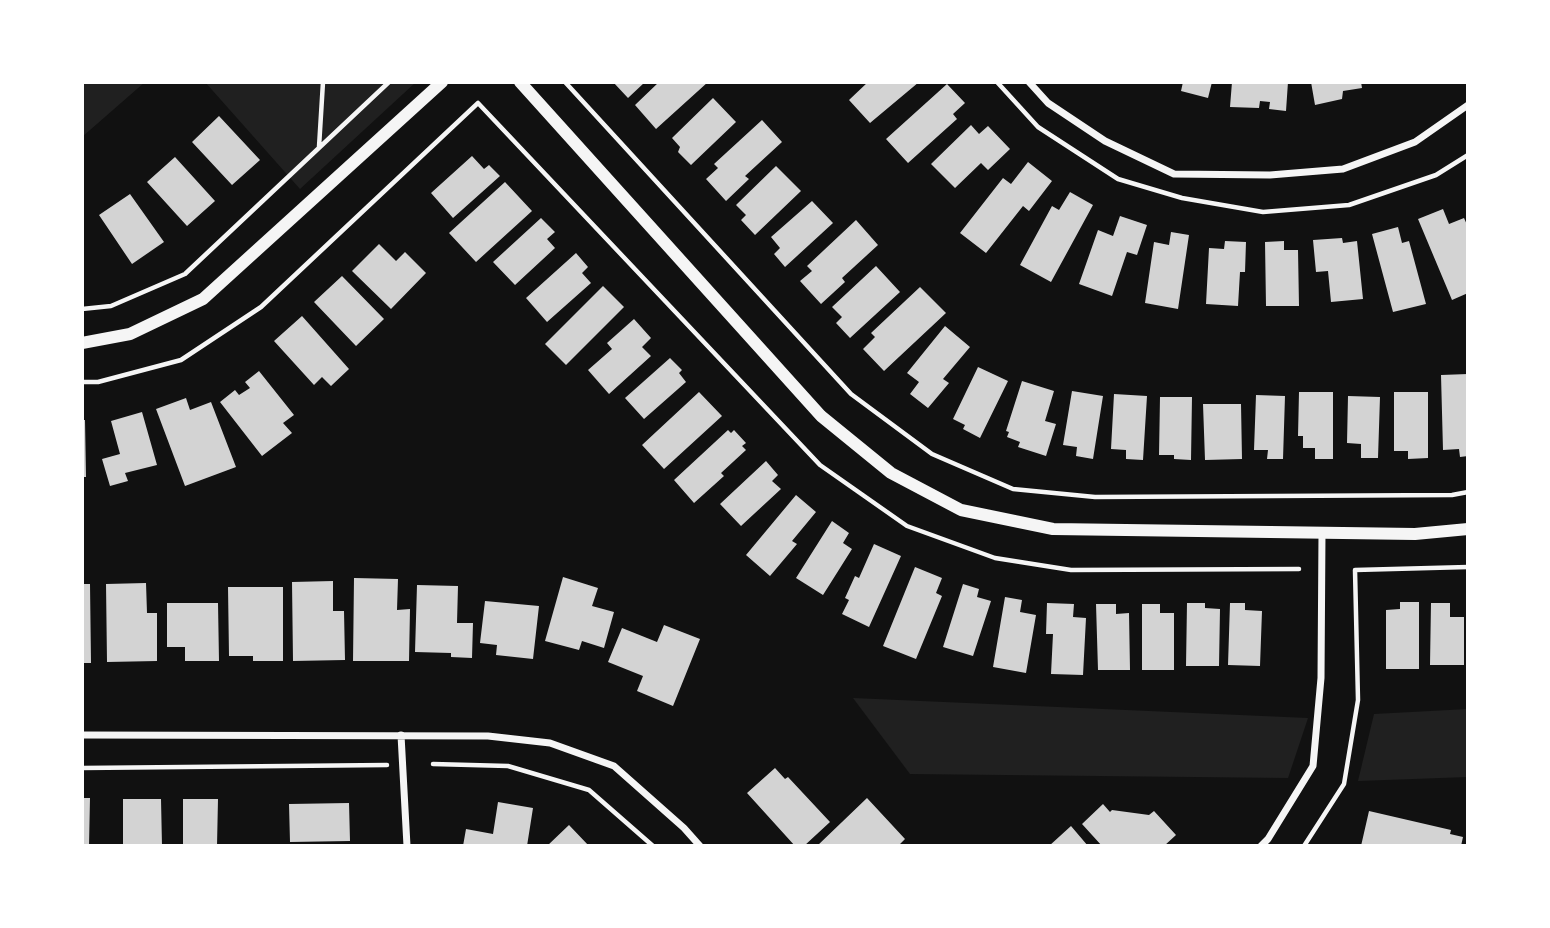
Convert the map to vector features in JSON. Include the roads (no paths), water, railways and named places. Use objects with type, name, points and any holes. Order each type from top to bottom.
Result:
[{"type":"street","points":[[82,343],[130,334],[203,299],[442,82]]},
{"type":"street","points":[[520,82],[821,416],[891,473],[961,510],[1053,529],[1415,534],[1468,530]]},
{"type":"street","points":[[1029,82],[1048,103],[1105,141],[1174,174],[1270,175],[1343,169],[1415,142],[1468,105]]},
{"type":"street","points":[[1261,846],[1313,766],[1321,678],[1322,533]]},
{"type":"street","points":[[401,735],[407,846]]},
{"type":"street","points":[[82,736],[488,736],[550,743],[614,766],[684,828],[700,846]]}]
